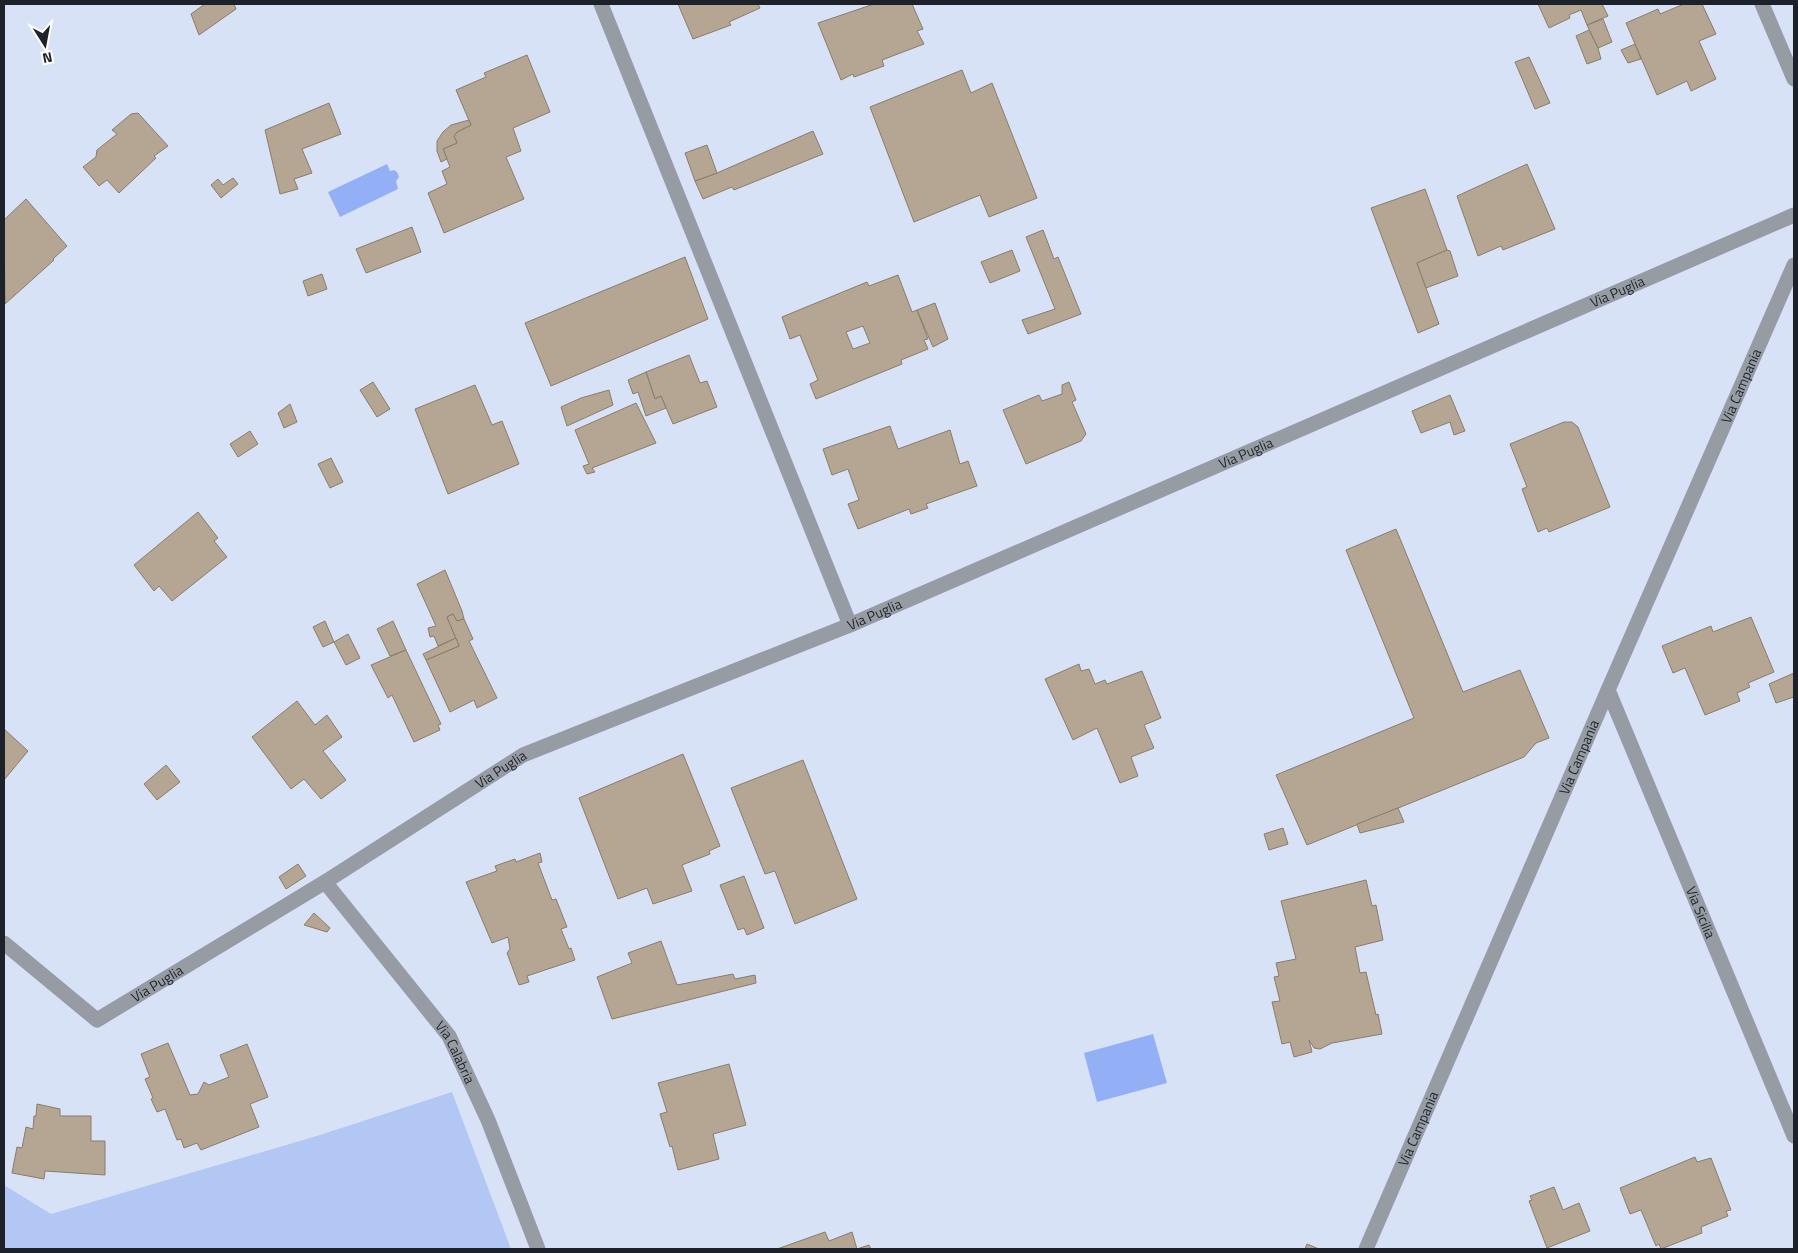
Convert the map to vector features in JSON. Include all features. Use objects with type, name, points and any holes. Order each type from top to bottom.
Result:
[{"type":"street","points":[[601,4],[850,625]]},
{"type":"street","points":[[1762,4],[1794,79]]},
{"type":"street","name":"Via Puglia","points":[[4,943],[97,1020],[324,882],[524,755],[850,625],[1794,215]]},
{"type":"street","name":"Via Campania","points":[[1366,1249],[1794,265]]},
{"type":"street","name":"Via Sicilia","points":[[1608,690],[1794,1136]]},
{"type":"street","name":"Via Calabria","points":[[324,882],[449,1036],[488,1120],[538,1249]]},
{"type":"shaded area","points":[[387,164],[390,171],[394,170],[397,172],[399,177],[396,181],[398,189],[340,217],[328,192]]},
{"type":"shaded area","points":[[1153,1034],[1167,1083],[1097,1102],[1084,1053]]},
{"type":"shaded area","points":[[452,1092],[511,1249],[4,1249],[4,1185],[51,1214],[320,1135]]},
{"type":"building","points":[[205,4],[234,4],[236,9],[199,35],[191,14]]},
{"type":"building","points":[[678,4],[758,4],[760,8],[729,22],[731,25],[693,39]]},
{"type":"building","points":[[874,4],[912,4],[923,29],[917,31],[924,44],[882,60],[884,66],[854,77],[853,74],[841,80],[818,23]]},
{"type":"building","points":[[1538,4],[1602,4],[1608,16],[1587,25],[1581,10],[1569,15],[1570,18],[1549,28]]},
{"type":"building","points":[[1684,4],[1702,4],[1716,34],[1699,41],[1716,79],[1691,91],[1687,81],[1657,95],[1626,23],[1658,9],[1660,14]]},
{"type":"building","points":[[1603,19],[1612,42],[1598,48],[1587,25]]},
{"type":"building","points":[[1589,30],[1601,59],[1587,64],[1576,36]]},
{"type":"building","points":[[1635,44],[1641,59],[1628,63],[1621,50]]},
{"type":"building","points":[[527,55],[550,112],[513,128],[521,151],[506,157],[524,199],[444,233],[428,193],[447,184],[442,171],[450,167],[443,149],[457,143],[454,136],[457,132],[471,125],[456,90],[486,77],[484,73]]},
{"type":"building","points":[[1529,57],[1550,103],[1535,109],[1515,62]]},
{"type":"building","points":[[962,70],[971,93],[992,83],[1037,198],[989,217],[980,195],[914,222],[870,107]]},
{"type":"building","points":[[329,103],[341,134],[302,149],[312,173],[294,179],[298,189],[280,194],[265,130]]},
{"type":"building","points":[[138,113],[168,146],[154,156],[156,158],[119,193],[107,180],[99,186],[83,167],[96,157],[97,150],[117,134],[112,130],[131,114]]},
{"type":"building","points":[[469,120],[471,125],[457,132],[454,136],[457,143],[443,149],[447,159],[441,162],[437,151],[437,141],[443,132],[451,125]]},
{"type":"building","points":[[813,131],[823,154],[734,190],[732,187],[703,199],[695,181]]},
{"type":"building","points":[[707,145],[717,173],[695,181],[685,153]]},
{"type":"building","points":[[1527,164],[1555,229],[1503,250],[1501,246],[1478,256],[1457,196]]},
{"type":"building","points":[[233,178],[238,184],[221,198],[211,185],[218,179],[223,185]]},
{"type":"building","points":[[1425,189],[1447,250],[1417,263],[1439,324],[1418,333],[1371,208]]},
{"type":"building","points":[[26,199],[67,246],[5,304],[4,220]]},
{"type":"building","points":[[412,227],[421,252],[366,273],[356,249]]},
{"type":"building","points":[[1043,230],[1054,259],[1058,257],[1081,314],[1028,334],[1022,320],[1055,309],[1026,237]]},
{"type":"building","points":[[1012,250],[1020,271],[990,283],[981,262]]},
{"type":"building","points":[[1447,250],[1450,251],[1458,276],[1426,288],[1417,263]]},
{"type":"building","points":[[685,257],[708,319],[551,386],[525,323]]},
{"type":"building","points":[[322,274],[327,289],[308,296],[303,281]]},
{"type":"building","points":[[898,275],[912,312],[917,310],[928,339],[924,340],[928,349],[901,360],[902,364],[816,399],[810,384],[818,380],[800,335],[790,339],[782,317],[867,282],[869,286]],"holes":[[[863,326],[870,343],[853,349],[846,332]]]},
{"type":"building","points":[[935,303],[948,339],[933,347],[917,310]]},
{"type":"building","points":[[689,355],[700,383],[707,381],[717,407],[673,424],[661,396],[655,399],[646,372]]},
{"type":"building","points":[[646,372],[655,399],[661,396],[666,408],[646,416],[638,392],[633,394],[628,380]]},
{"type":"building","points":[[373,382],[390,409],[377,417],[360,390]]},
{"type":"building","points":[[1069,382],[1076,400],[1072,402],[1086,434],[1081,441],[1026,464],[1003,410],[1039,395],[1042,401],[1062,394],[1062,385]]},
{"type":"building","points":[[475,385],[492,425],[502,421],[519,464],[448,494],[415,409]]},
{"type":"building","points":[[609,390],[613,405],[567,426],[561,407],[581,398]]},
{"type":"building","points":[[1450,395],[1465,431],[1454,435],[1450,422],[1421,433],[1412,411]]},
{"type":"building","points":[[636,403],[656,443],[592,468],[595,472],[587,474],[583,466],[589,464],[575,430]]},
{"type":"building","points":[[290,404],[297,422],[284,428],[278,413]]},
{"type":"building","points":[[1564,422],[1572,422],[1578,427],[1610,507],[1549,532],[1547,528],[1538,532],[1522,489],[1527,487],[1510,444]]},
{"type":"building","points":[[890,426],[898,449],[950,430],[960,464],[968,461],[977,486],[926,504],[928,508],[911,514],[909,509],[858,529],[848,504],[859,500],[848,469],[832,475],[823,449]]},
{"type":"building","points":[[250,431],[258,444],[238,457],[230,444]]},
{"type":"building","points":[[331,458],[343,482],[330,488],[318,464]]},
{"type":"building","points":[[198,512],[218,538],[214,541],[227,557],[172,601],[159,586],[154,591],[134,565]]},
{"type":"building","points":[[1396,529],[1463,692],[1520,670],[1549,738],[1536,743],[1524,757],[1307,845],[1276,775],[1414,718],[1346,550]]},
{"type":"building","points":[[445,570],[464,619],[457,621],[453,614],[447,617],[456,638],[438,646],[434,636],[430,637],[428,628],[436,626],[417,584]]},
{"type":"building","points":[[453,614],[457,621],[464,619],[473,639],[469,641],[497,698],[477,708],[474,700],[450,712],[426,660],[459,646],[447,617]]},
{"type":"building","points":[[1751,617],[1774,672],[1748,683],[1750,687],[1737,693],[1740,701],[1705,715],[1685,668],[1673,673],[1662,646],[1711,626],[1713,632]]},
{"type":"building","points":[[325,621],[334,642],[323,647],[313,627]]},
{"type":"building","points":[[393,621],[406,650],[390,656],[377,629]]},
{"type":"building","points":[[348,634],[360,658],[346,665],[334,642]]},
{"type":"building","points":[[456,638],[459,646],[426,660],[423,654]]},
{"type":"building","points":[[406,650],[441,724],[438,725],[440,730],[414,742],[392,695],[388,698],[371,665]]},
{"type":"building","points":[[1079,664],[1081,671],[1089,669],[1095,684],[1105,680],[1107,684],[1142,671],[1161,718],[1144,725],[1154,748],[1131,757],[1138,776],[1120,783],[1097,728],[1073,740],[1045,679]]},
{"type":"building","points":[[1794,673],[1794,697],[1776,703],[1769,684]]},
{"type":"building","points":[[297,701],[315,725],[327,715],[342,737],[323,751],[346,780],[321,799],[304,779],[291,789],[252,737]]},
{"type":"building","points":[[4,729],[28,751],[4,780]]},
{"type":"building","points":[[683,754],[720,846],[709,851],[710,854],[682,865],[692,891],[653,904],[647,888],[618,899],[579,798]]},
{"type":"building","points":[[803,760],[857,899],[795,924],[775,871],[765,874],[731,788]]},
{"type":"building","points":[[166,765],[180,782],[157,800],[144,784]]},
{"type":"building","points":[[1398,808],[1404,822],[1360,833],[1357,824]]},
{"type":"building","points":[[1283,828],[1288,844],[1269,850],[1264,834]]},
{"type":"building","points":[[540,853],[542,862],[538,863],[552,900],[556,899],[567,927],[561,929],[575,960],[527,976],[529,982],[519,985],[507,953],[510,949],[508,937],[492,943],[466,882],[497,871],[495,866],[515,859],[516,862]]},
{"type":"building","points":[[298,864],[306,876],[286,889],[279,877]]},
{"type":"building","points":[[744,876],[764,928],[747,935],[744,928],[738,930],[720,885]]},
{"type":"building","points":[[1366,880],[1372,906],[1376,905],[1383,940],[1355,947],[1360,973],[1366,972],[1382,1034],[1332,1043],[1320,1049],[1314,1048],[1309,1040],[1312,1052],[1294,1057],[1290,1042],[1282,1044],[1272,1002],[1280,1001],[1274,977],[1279,976],[1276,963],[1296,959],[1281,901]]},
{"type":"building","points":[[314,913],[330,928],[327,932],[304,925]]},
{"type":"building","points":[[661,941],[677,985],[733,974],[735,979],[755,975],[756,983],[612,1019],[597,977],[632,963],[628,953]]},
{"type":"building","points":[[168,1043],[190,1095],[198,1094],[204,1082],[209,1085],[229,1077],[220,1055],[247,1044],[268,1097],[250,1104],[259,1127],[201,1150],[197,1143],[184,1148],[181,1139],[177,1140],[165,1109],[157,1112],[151,1099],[153,1098],[145,1079],[150,1077],[141,1054]]},
{"type":"building","points":[[729,1064],[746,1125],[713,1134],[719,1159],[678,1170],[672,1146],[670,1147],[660,1114],[667,1112],[658,1083]]},
{"type":"building","points":[[37,1104],[60,1109],[60,1116],[91,1116],[91,1141],[105,1141],[105,1175],[45,1171],[44,1179],[12,1173],[17,1147],[22,1148],[26,1127],[33,1129]]},
{"type":"building","points":[[1695,1157],[1697,1162],[1711,1158],[1731,1210],[1726,1211],[1728,1216],[1701,1227],[1702,1233],[1661,1249],[1659,1244],[1656,1246],[1641,1210],[1630,1214],[1620,1188]]},
{"type":"building","points":[[1554,1187],[1563,1210],[1579,1203],[1590,1231],[1547,1248],[1529,1201],[1532,1200],[1530,1196]]},
{"type":"building","points":[[825,1232],[829,1241],[852,1232],[857,1249],[777,1249]]},
{"type":"building","points":[[1307,1244],[1319,1249],[1305,1249]]},
{"type":"building","points":[[869,1245],[871,1249],[857,1249]]}]
